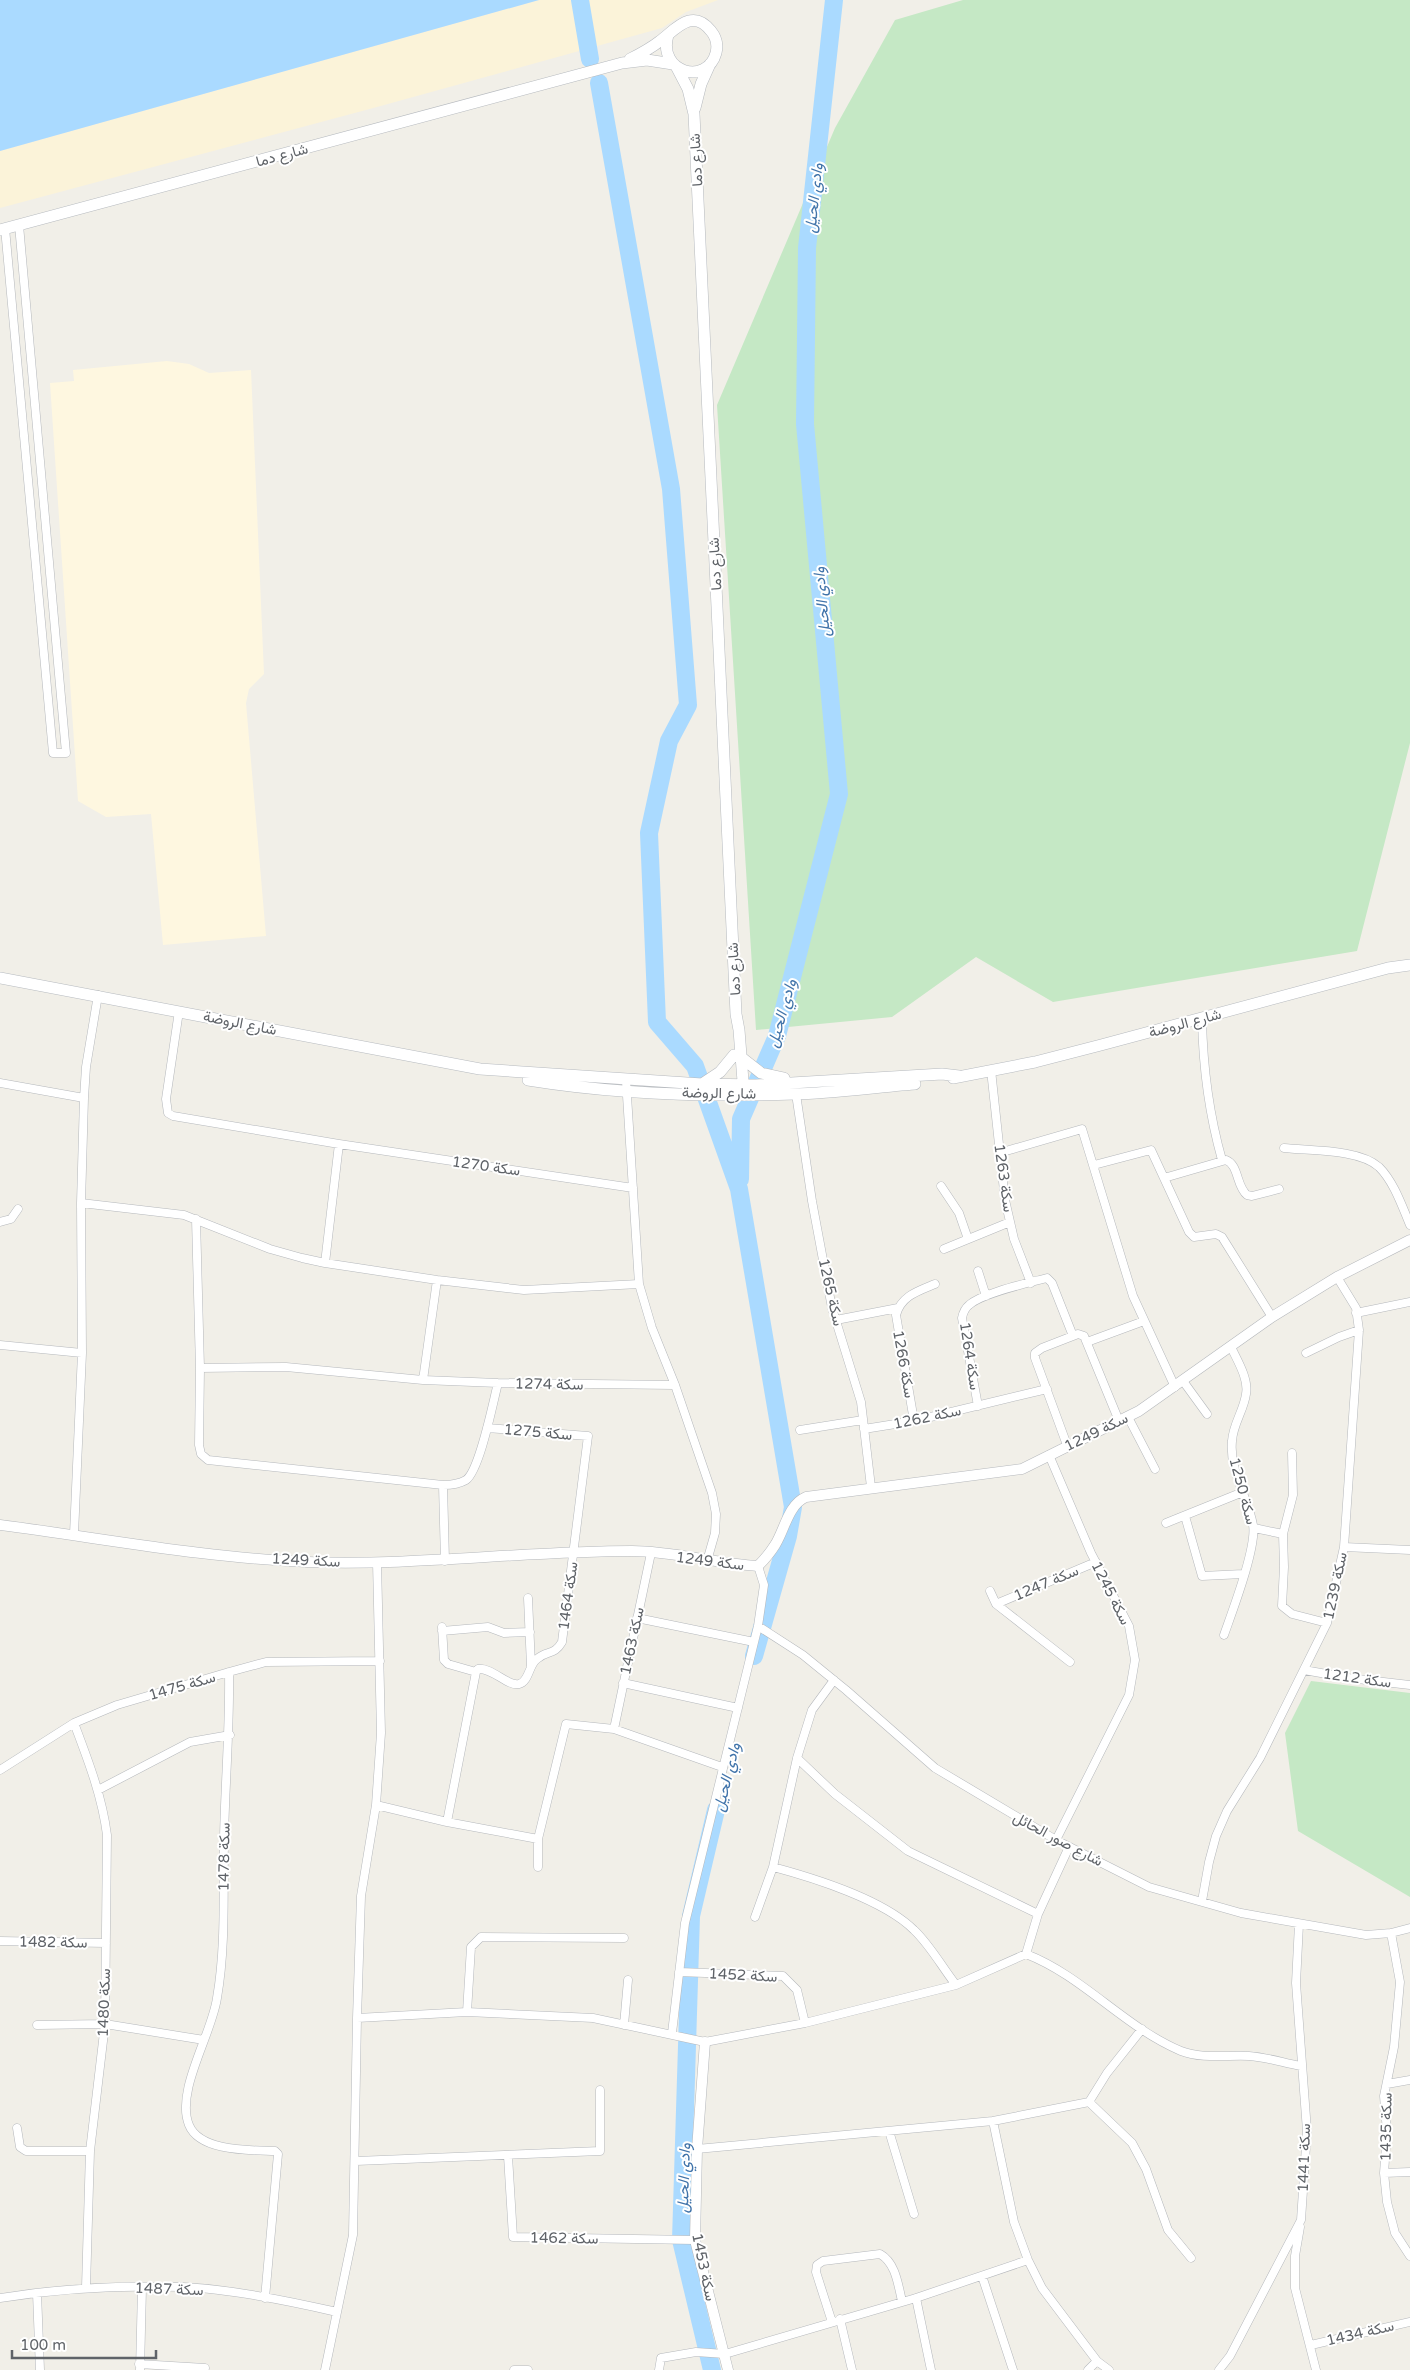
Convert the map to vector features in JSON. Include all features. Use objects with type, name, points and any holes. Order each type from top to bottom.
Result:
[{"type":"main road","points":[[695,21],[702,23],[714,34],[716,41],[714,57],[710,63],[697,71],[690,72],[674,65],[666,51],[668,35],[679,24],[695,21]]},
{"type":"main road","name":"شارع دما","points":[[622,63],[646,51],[668,35]]},
{"type":"main road","name":"شارع دما","points":[[694,114],[701,84],[714,57]]},
{"type":"main road","name":"شارع دما","points":[[2,229],[622,63],[648,60],[674,65],[688,89],[694,114],[736,1014],[733,1028],[738,1056],[740,1090]]},
{"type":"main road","name":"شارع الروضة","points":[[0,978],[98,995],[372,1050],[480,1069],[493,1075],[551,1084],[740,1090],[796,1094],[943,1081],[1035,1062],[1388,968],[1410,965]]},
{"type":"main road","points":[[702,1084],[720,1072],[738,1056],[756,1070],[775,1077],[843,1076],[863,1079]]},
{"type":"main road","name":"شارع الروضة","points":[[627,1086],[702,1084],[740,1090],[863,1079],[942,1074],[960,1076]]},
{"type":"street","points":[[2,229],[53,753],[66,753],[18,225]]},
{"type":"street","points":[[74,1534],[82,1352],[84,1098],[86,1067],[98,995]]},
{"type":"street","name":"سكة 1270","points":[[179,1011],[166,1099],[168,1113],[180,1118],[633,1188]]},
{"type":"street","points":[[1202,1019],[1207,1095],[1222,1160]]},
{"type":"street","name":"سكة 1263","points":[[991,1070],[1005,1200],[1010,1222],[1030,1283]]},
{"type":"street","points":[[0,1083],[84,1098]]},
{"type":"street","points":[[627,1086],[639,1284],[652,1328],[675,1385],[712,1493],[716,1514],[714,1533],[707,1561]]},
{"type":"street","name":"سكة 1265","points":[[796,1094],[812,1201],[836,1320],[858,1388],[871,1487]]},
{"type":"street","points":[[999,1153],[1082,1129],[1124,1268],[1144,1321],[1179,1384],[1207,1414]]},
{"type":"street","points":[[325,1263],[339,1144]]},
{"type":"street","points":[[1284,1148],[1360,1156],[1377,1166],[1396,1192],[1410,1225]]},
{"type":"street","points":[[1094,1165],[1151,1150],[1189,1232],[1194,1237],[1216,1234],[1222,1237],[1272,1317]]},
{"type":"street","points":[[1164,1178],[1222,1160],[1229,1161],[1232,1164],[1240,1186],[1247,1195],[1252,1196],[1278,1189]]},
{"type":"street","points":[[941,1186],[958,1212],[968,1239]]},
{"type":"street","points":[[82,1203],[166,1212],[196,1219],[270,1249],[325,1263],[437,1280],[524,1290],[639,1284]]},
{"type":"street","points":[[0,1222],[11,1219],[18,1209]]},
{"type":"street","points":[[196,1219],[200,1368],[199,1445],[201,1454],[208,1460],[443,1485],[457,1484],[468,1479],[473,1469],[487,1428],[498,1383]]},
{"type":"street","points":[[944,1249],[1010,1222]]},
{"type":"street","name":"سكة 1249","points":[[0,1525],[74,1534],[146,1547],[306,1562],[445,1560],[634,1551],[758,1566],[776,1544],[793,1507],[799,1500],[806,1497],[871,1487],[971,1477],[1022,1469],[1067,1445],[1124,1419],[1179,1384],[1272,1317],[1337,1277],[1410,1240]]},
{"type":"street","points":[[978,1271],[986,1296]]},
{"type":"street","name":"سكة 1239","points":[[1202,1901],[1209,1862],[1220,1827],[1232,1801],[1260,1758],[1327,1623],[1344,1547],[1359,1330],[1350,1298],[1337,1277]]},
{"type":"street","name":"سكة 1264","points":[[978,1406],[962,1318],[964,1310],[968,1305],[986,1296],[1049,1279],[1072,1336]]},
{"type":"street","points":[[423,1380],[437,1280]]},
{"type":"street","name":"سكة 1266","points":[[836,1320],[898,1308],[908,1297],[935,1284]]},
{"type":"street","points":[[1356,1314],[1410,1302]]},
{"type":"street","name":"سكة 1266","points":[[898,1308],[897,1323],[914,1420]]},
{"type":"street","points":[[1087,1342],[1144,1321]]},
{"type":"street","points":[[1306,1354],[1339,1337],[1359,1330]]},
{"type":"street","points":[[1067,1445],[1035,1358],[1035,1352],[1072,1336],[1082,1335],[1124,1419],[1155,1469]]},
{"type":"street","points":[[0,1345],[82,1352]]},
{"type":"street","name":"سكة 1250","points":[[1224,1635],[1250,1554],[1254,1528],[1232,1459],[1232,1440],[1247,1392],[1242,1370],[1230,1347]]},
{"type":"street","name":"سكة 1274","points":[[200,1368],[286,1367],[423,1380],[498,1383],[675,1385]]},
{"type":"street","name":"سكة 1262","points":[[864,1429],[914,1420],[1047,1389]]},
{"type":"street","points":[[800,1430],[863,1420]]},
{"type":"street","name":"سكة 1275","points":[[487,1428],[588,1436]]},
{"type":"street","name":"سكة 1464","points":[[476,1672],[478,1669],[487,1670],[519,1685],[524,1681],[537,1658],[557,1650],[562,1642],[588,1436]]},
{"type":"street","points":[[1292,1453],[1293,1495],[1283,1534],[1282,1606],[1292,1614],[1327,1623]]},
{"type":"street","name":"سكة 1245","points":[[1049,1456],[1096,1562],[1129,1626],[1133,1642],[1134,1678],[1130,1695],[1056,1840]]},
{"type":"street","points":[[443,1485],[445,1560]]},
{"type":"street","points":[[1166,1523],[1243,1492]]},
{"type":"street","points":[[1184,1516],[1202,1576],[1244,1574]]},
{"type":"street","points":[[1254,1528],[1283,1534]]},
{"type":"street","points":[[1344,1547],[1410,1550]]},
{"type":"street","name":"سكة 1463","points":[[614,1729],[651,1553]]},
{"type":"street","points":[[325,2370],[354,2235],[361,1896],[376,1805],[381,1733],[377,1562]]},
{"type":"street","name":"سكة 1247","points":[[996,1604],[1096,1562]]},
{"type":"street","points":[[672,2033],[685,1923],[758,1626],[764,1585],[758,1566]]},
{"type":"street","name":"سكة 1247","points":[[990,1591],[996,1604],[1070,1662]]},
{"type":"street","points":[[528,1598],[531,1666]]},
{"type":"street","points":[[637,1618],[754,1642]]},
{"type":"street","name":"شارع صور الحائل","points":[[758,1626],[803,1656],[834,1680],[935,1768],[1056,1840],[1149,1887],[1241,1913],[1366,1935],[1391,1933],[1410,1928]]},
{"type":"street","points":[[447,1822],[476,1672],[448,1664],[444,1660],[442,1629],[488,1627],[504,1633],[530,1632]]},
{"type":"street","name":"سكة 1475","points":[[0,1770],[74,1724],[117,1705],[229,1672],[266,1662],[380,1661]]},
{"type":"street","name":"سكة 1212","points":[[1304,1670],[1348,1678],[1410,1685]]},
{"type":"street","name":"سكة 1478","points":[[229,1672],[230,1734],[224,1838],[224,1919],[218,1990],[217,1999],[184,2105],[189,2127],[210,2144],[224,2148],[275,2151],[278,2154],[265,2298]]},
{"type":"street","points":[[755,1917],[773,1867],[797,1758],[812,1710],[834,1680]]},
{"type":"street","points":[[623,1683],[738,1708]]},
{"type":"street","name":"سكة 1480","points":[[74,1724],[98,1790],[105,1814],[107,1835],[104,2024],[90,2151],[86,2287]]},
{"type":"street","points":[[538,1867],[538,1839],[566,1724],[614,1729],[722,1767]]},
{"type":"street","points":[[98,1790],[190,1742],[230,1734]]},
{"type":"street","points":[[797,1758],[836,1794],[908,1851],[1038,1914]]},
{"type":"street","points":[[376,1805],[447,1822],[538,1839]]},
{"type":"street","points":[[1026,1954],[1038,1914],[1069,1847]]},
{"type":"street","points":[[773,1867],[808,1876],[890,1911],[914,1930],[956,1985]]},
{"type":"street","name":"سكة 1441","points":[[1219,2370],[1230,2356],[1301,2220],[1307,2132],[1296,1983],[1299,1924]]},
{"type":"street","name":"سكة 1435","points":[[1391,1933],[1400,1982],[1394,2047],[1384,2096],[1387,2132],[1384,2173],[1387,2202],[1395,2233],[1410,2256]]},
{"type":"street","points":[[467,2012],[471,1946],[481,1937],[624,1938]]},
{"type":"street","name":"سكة 1482","points":[[0,1941],[106,1943]]},
{"type":"street","points":[[357,2018],[467,2012],[593,2018],[672,2033],[705,2042],[805,2023],[956,1985],[1026,1954],[1064,1974],[1142,2029],[1182,2051],[1207,2055],[1251,2056],[1301,2066]]},
{"type":"street","name":"سكة 1452","points":[[678,1972],[783,1976],[797,1990],[805,2023]]},
{"type":"street","points":[[624,2025],[628,1980]]},
{"type":"street","points":[[37,2025],[104,2024],[204,2040]]},
{"type":"street","points":[[697,2149],[993,2121],[1089,2102],[1107,2073],[1142,2029]]},
{"type":"street","name":"سكة 1453","points":[[705,2042],[697,2149],[695,2240],[728,2370]]},
{"type":"street","points":[[1386,2084],[1410,2080]]},
{"type":"street","points":[[356,2160],[508,2156],[600,2151],[600,2090]]},
{"type":"street","points":[[1089,2102],[1132,2143],[1146,2169],[1168,2230],[1191,2258]]},
{"type":"street","points":[[993,2121],[1014,2222],[1028,2260],[1042,2288],[1097,2361],[1109,2370]]},
{"type":"street","points":[[17,2128],[20,2147],[26,2151],[90,2151]]},
{"type":"street","points":[[890,2131],[914,2214]]},
{"type":"street","name":"سكة 1462","points":[[508,2156],[513,2237],[695,2240]]},
{"type":"street","points":[[1384,2173],[1410,2172]]},
{"type":"street","points":[[1301,2220],[1295,2256],[1295,2288],[1316,2370]]},
{"type":"street","points":[[852,2370],[836,2320],[816,2272],[817,2265],[823,2262],[880,2254],[888,2258],[892,2266],[902,2302]]},
{"type":"street","points":[[659,2370],[661,2358],[696,2352],[724,2354],[916,2298],[1028,2260]]},
{"type":"street","points":[[982,2276],[1013,2370]]},
{"type":"street","name":"سكة 1487","points":[[0,2298],[86,2287],[184,2287],[265,2298],[337,2312]]},
{"type":"street","points":[[142,2288],[139,2367],[205,2368]]},
{"type":"street","points":[[37,2293],[40,2370]]},
{"type":"street","points":[[916,2298],[931,2370]]},
{"type":"street","name":"سكة 1434","points":[[1311,2345],[1410,2322]]},
{"type":"street","points":[[1088,2370],[1097,2361]]},
{"type":"street","points":[[514,2370],[528,2370]]},
{"type":"shaded area","points":[[167,361],[189,364],[209,373],[251,370],[264,674],[249,689],[246,703],[266,936],[163,945],[151,814],[106,817],[78,801],[50,383],[74,381],[73,370]]},
{"type":"green space","points":[[963,0],[1410,0],[1410,743],[1357,951],[1053,1002],[976,957],[892,1017],[756,1030],[717,405],[835,128],[895,20]]},
{"type":"green space","points":[[1311,1681],[1410,1693],[1410,1897],[1298,1831],[1285,1733]]},
{"type":"sand","points":[[539,0],[718,0],[686,12],[662,28],[0,208],[0,151]]},
{"type":"water","points":[[0,0],[539,0],[0,151]]},
{"type":"waterway","name":"وادي الحيل","points":[[580,0],[590,59]]},
{"type":"waterway","name":"وادي الحيل","points":[[740,1179],[741,1119],[777,1036],[839,794],[805,424],[807,248],[834,0]]},
{"type":"waterway","name":"وادي الحيل","points":[[599,83],[671,489],[688,705],[669,741],[649,833],[657,1022],[695,1066],[739,1189],[793,1507],[788,1536],[754,1656]]},
{"type":"waterway","name":"وادي الحيل","points":[[712,2370],[681,2240],[691,1916],[716,1810]]}]
